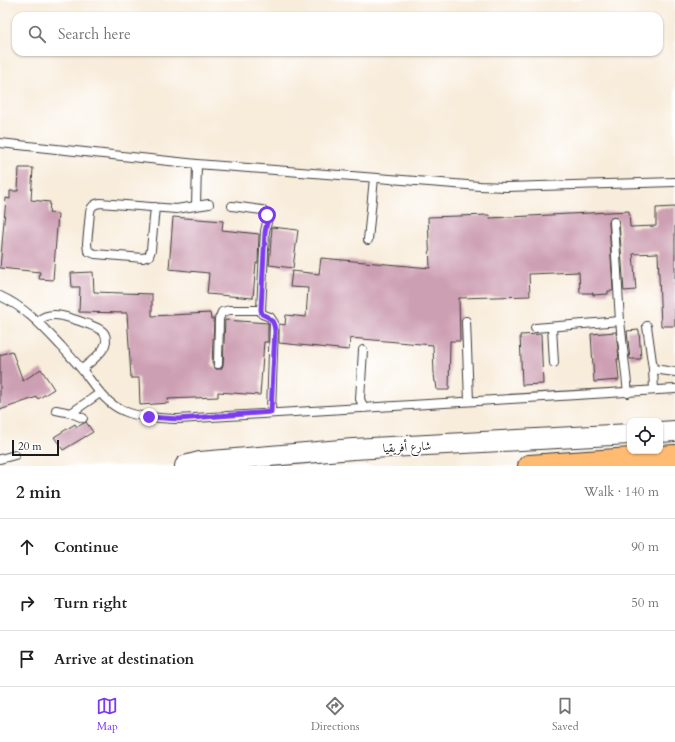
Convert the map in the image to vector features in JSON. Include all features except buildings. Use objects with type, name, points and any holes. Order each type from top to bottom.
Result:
[{"type":"highway","points":[[529,466],[675,456]]},
{"type":"street","points":[[663,432],[675,431]]},
{"type":"street","name":"شارع أفريقيا","points":[[185,466],[200,462],[353,449],[627,434]]},
{"type":"lane","points":[[0,143],[197,164],[480,186],[506,187],[675,182]]},
{"type":"lane","points":[[196,206],[197,164]]},
{"type":"lane","points":[[368,240],[374,178]]},
{"type":"lane","points":[[155,207],[151,250],[149,256],[143,258],[95,254],[88,251],[87,244],[90,212],[93,205],[100,203],[183,209],[209,204]]},
{"type":"lane","points":[[232,206],[262,210],[268,218],[265,232],[261,310],[262,314],[270,317],[274,323],[275,331],[271,412]]},
{"type":"lane","points":[[614,222],[620,321],[628,392]]},
{"type":"lane","points":[[0,296],[15,304],[38,321],[110,403],[122,411],[135,416],[178,419],[271,412],[364,408],[675,389]]},
{"type":"lane","points":[[218,364],[219,319],[222,312],[230,310],[261,310]]},
{"type":"lane","points":[[38,321],[41,318],[60,315],[101,330],[105,335],[105,347],[82,370]]},
{"type":"lane","points":[[466,321],[469,401]]},
{"type":"lane","points":[[535,328],[620,321]]},
{"type":"lane","points":[[647,326],[653,369],[654,390]]},
{"type":"lane","points":[[552,327],[554,363]]},
{"type":"lane","points":[[363,350],[360,399],[364,408]]},
{"type":"lane","points":[[653,369],[675,372]]},
{"type":"lane","points":[[71,413],[100,393]]},
{"type":"lane","points":[[56,410],[71,413],[83,418]]},
{"type":"lane","points":[[0,459],[15,455]]},
{"type":"route","points":[[149,417],[178,419],[271,412],[275,331],[274,323],[270,317],[262,314],[261,310],[267,215]]}]
